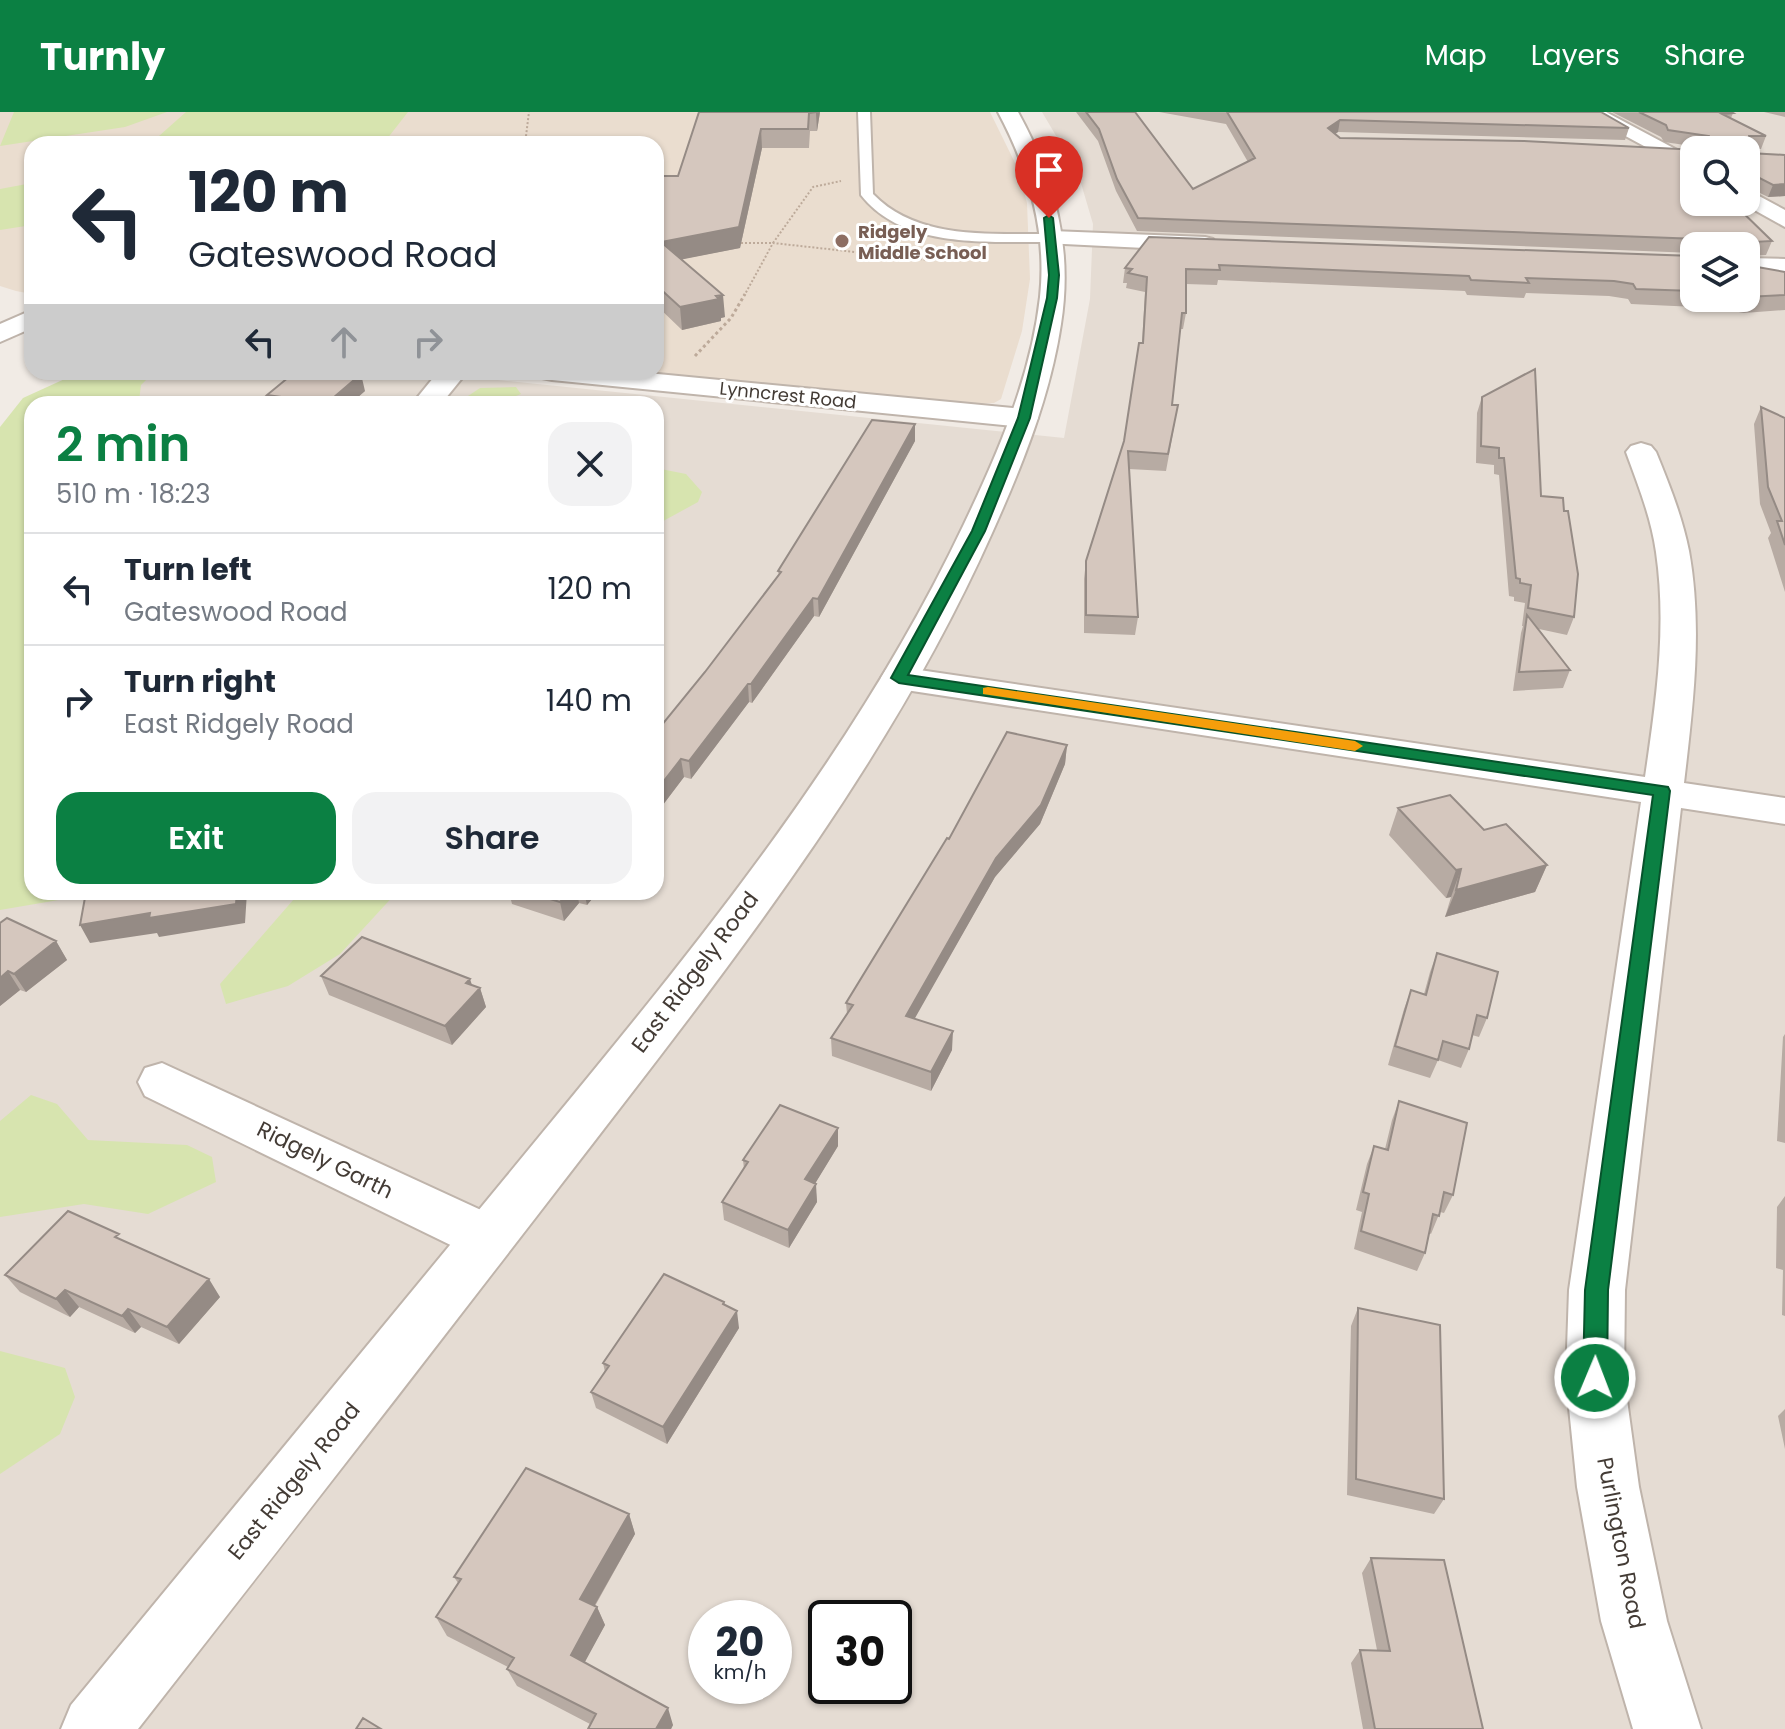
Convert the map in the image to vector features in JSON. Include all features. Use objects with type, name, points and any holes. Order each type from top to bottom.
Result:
[{"type":"street","name":"East Ridgely Road","points":[[95,1729],[636,1051],[748,902],[847,762],[899,678],[979,531],[1024,418],[1052,298],[1052,238],[1046,197],[1037,169],[1008,112]]},
{"type":"street","points":[[1591,112],[1680,159]]},
{"type":"street","points":[[1622,149],[1680,152]]},
{"type":"street","points":[[1760,205],[1785,220]]},
{"type":"street","points":[[1052,238],[1224,245]]},
{"type":"street","points":[[1760,265],[1785,266]]},
{"type":"street","points":[[0,334],[24,322]]},
{"type":"street","points":[[433,396],[446,380]]},
{"type":"street","name":"Lynncrest Road","points":[[634,380],[1024,418]]},
{"type":"street","name":"Purlington Road","points":[[1641,452],[1664,513],[1677,586],[1679,671],[1597,1290],[1595,1378],[1608,1487],[1634,1621],[1667,1729]]},
{"type":"street","points":[[899,678],[1785,811]]},
{"type":"street","name":"Ridgely Garth","points":[[162,1082],[488,1238]]},
{"type":"lane","points":[[864,112],[867,195],[874,206],[889,217],[933,230],[961,234],[1052,238]]},
{"type":"path","points":[[526,136],[529,112]]},
{"type":"path","points":[[690,362],[731,318],[773,243],[813,187],[835,181]]},
{"type":"path","points":[[741,243],[773,243],[870,256],[929,260]]},
{"type":"shaded area","name":"Ridgely Middle School","points":[[0,112],[990,112],[1018,169],[1027,203],[1030,279],[1022,331],[1001,399],[994,403],[664,374],[664,136],[24,136],[24,292],[0,286]]},
{"type":"shaded area","points":[[1042,112],[1785,112],[1785,1729],[0,1729],[0,569],[24,811],[24,900],[664,900],[664,397],[1064,438],[1090,299],[1093,224],[1078,173]]},
{"type":"shaded area","points":[[117,380],[497,380],[654,396],[107,396]]},
{"type":"green space","points":[[14,112],[167,112],[125,127],[66,136],[24,136],[24,142],[0,146]]},
{"type":"green space","points":[[186,112],[408,112],[389,136],[159,136]]},
{"type":"green space","points":[[24,184],[24,226],[0,230],[0,189]]},
{"type":"green space","points":[[62,380],[146,380],[141,385],[140,396],[27,396]]},
{"type":"green space","points":[[516,387],[521,394],[468,396],[480,388]]},
{"type":"green space","points":[[23,398],[24,900],[59,900],[0,910],[0,427]]},
{"type":"green space","points":[[664,470],[686,474],[702,492],[698,502],[664,521]]},
{"type":"green space","points":[[293,900],[390,900],[340,954],[288,986],[226,1004],[220,984]]},
{"type":"green space","points":[[31,1095],[57,1104],[88,1140],[187,1145],[212,1157],[216,1182],[148,1214],[84,1204],[0,1217],[0,1121]]},
{"type":"green space","points":[[0,1351],[65,1368],[75,1397],[60,1434],[0,1474]]},
{"type":"building","points":[[699,112],[816,112],[809,113],[808,129],[761,129],[739,227],[664,241],[664,176],[678,176]]},
{"type":"building","points":[[1086,112],[1135,112],[1193,189],[1255,158],[1227,112],[1601,112],[1629,128],[1340,120],[1328,128],[1340,138],[1524,141],[1680,149],[1680,216],[1746,216],[1772,241],[1760,242],[1760,232],[1680,232],[1680,238],[1138,218],[1117,179],[1099,129]]},
{"type":"building","points":[[1639,112],[1731,112],[1722,114],[1766,136],[1709,136],[1668,130],[1666,125]]},
{"type":"building","points":[[1760,154],[1785,155],[1785,184],[1773,185],[1760,178]]},
{"type":"building","points":[[1149,237],[1680,256],[1680,291],[1636,289],[1633,284],[1614,281],[1526,278],[1529,283],[1471,280],[1469,276],[1219,265],[1220,270],[1186,269],[1186,313],[1182,313],[1172,405],[1178,405],[1168,454],[1128,451],[1138,617],[1086,615],[1086,561],[1124,441],[1139,343],[1143,343],[1147,277],[1128,273],[1132,269],[1125,268]]},
{"type":"building","points":[[664,245],[723,295],[716,296],[719,299],[680,307],[664,292]]},
{"type":"building","points":[[1760,268],[1785,272],[1785,295],[1760,296]]},
{"type":"building","points":[[1535,369],[1541,496],[1563,498],[1564,511],[1568,511],[1578,574],[1574,617],[1528,608],[1531,585],[1520,583],[1520,579],[1516,578],[1504,458],[1499,458],[1499,448],[1481,446],[1482,397]]},
{"type":"building","points":[[285,380],[354,380],[335,396],[267,395]]},
{"type":"building","points":[[1761,407],[1785,418],[1785,545],[1777,521],[1782,521],[1768,487]]},
{"type":"building","points":[[872,420],[915,424],[818,599],[813,598],[751,684],[689,761],[681,759],[664,781],[664,722],[781,572],[778,571]]},
{"type":"building","points":[[1527,615],[1570,670],[1519,672]]},
{"type":"building","points":[[1007,732],[1067,745],[1041,805],[996,858],[906,1016],[953,1031],[931,1072],[831,1038],[853,1005],[846,1003],[949,839]]},
{"type":"building","points":[[1450,795],[1484,830],[1506,824],[1547,865],[1456,890],[1461,869],[1456,870],[1398,808]]},
{"type":"building","points":[[85,900],[236,900],[236,904],[149,918],[150,913],[80,925]]},
{"type":"building","points":[[7,918],[56,941],[14,974],[8,971],[0,978],[0,923]]},
{"type":"building","points":[[362,937],[470,979],[466,983],[480,988],[445,1026],[321,976]]},
{"type":"building","points":[[1437,953],[1498,972],[1487,1018],[1477,1015],[1469,1049],[1443,1041],[1438,1060],[1395,1046],[1411,990],[1426,995]]},
{"type":"building","points":[[1399,1101],[1467,1123],[1453,1195],[1444,1192],[1439,1216],[1433,1214],[1425,1253],[1361,1231],[1369,1194],[1363,1192],[1374,1146],[1388,1150]]},
{"type":"building","points":[[780,1105],[838,1128],[805,1179],[816,1184],[788,1230],[722,1202],[748,1162],[743,1160]]},
{"type":"building","points":[[68,1211],[119,1234],[115,1237],[209,1279],[167,1327],[128,1309],[122,1316],[65,1290],[56,1299],[5,1275]]},
{"type":"building","points":[[664,1274],[737,1311],[663,1427],[591,1392],[609,1366],[603,1363]]},
{"type":"building","points":[[1358,1308],[1440,1325],[1444,1499],[1356,1479]]},
{"type":"building","points":[[526,1468],[629,1514],[580,1599],[597,1607],[571,1655],[668,1708],[656,1729],[588,1729],[596,1714],[507,1669],[514,1658],[436,1617],[461,1579],[454,1577]]},
{"type":"building","points":[[1371,1558],[1444,1560],[1483,1729],[1375,1729],[1360,1650],[1390,1651]]},
{"type":"building","points":[[363,1718],[381,1729],[356,1729]]},
{"type":"slow traffic","points":[[988,691],[1355,746]]},
{"type":"place","name":"Ridgely Middle School","points":[[842,241]]},
{"type":"route","points":[[1049,218],[1054,275],[1052,298],[1024,418],[979,531],[899,678],[1662,791],[1597,1290],[1595,1378]]}]
